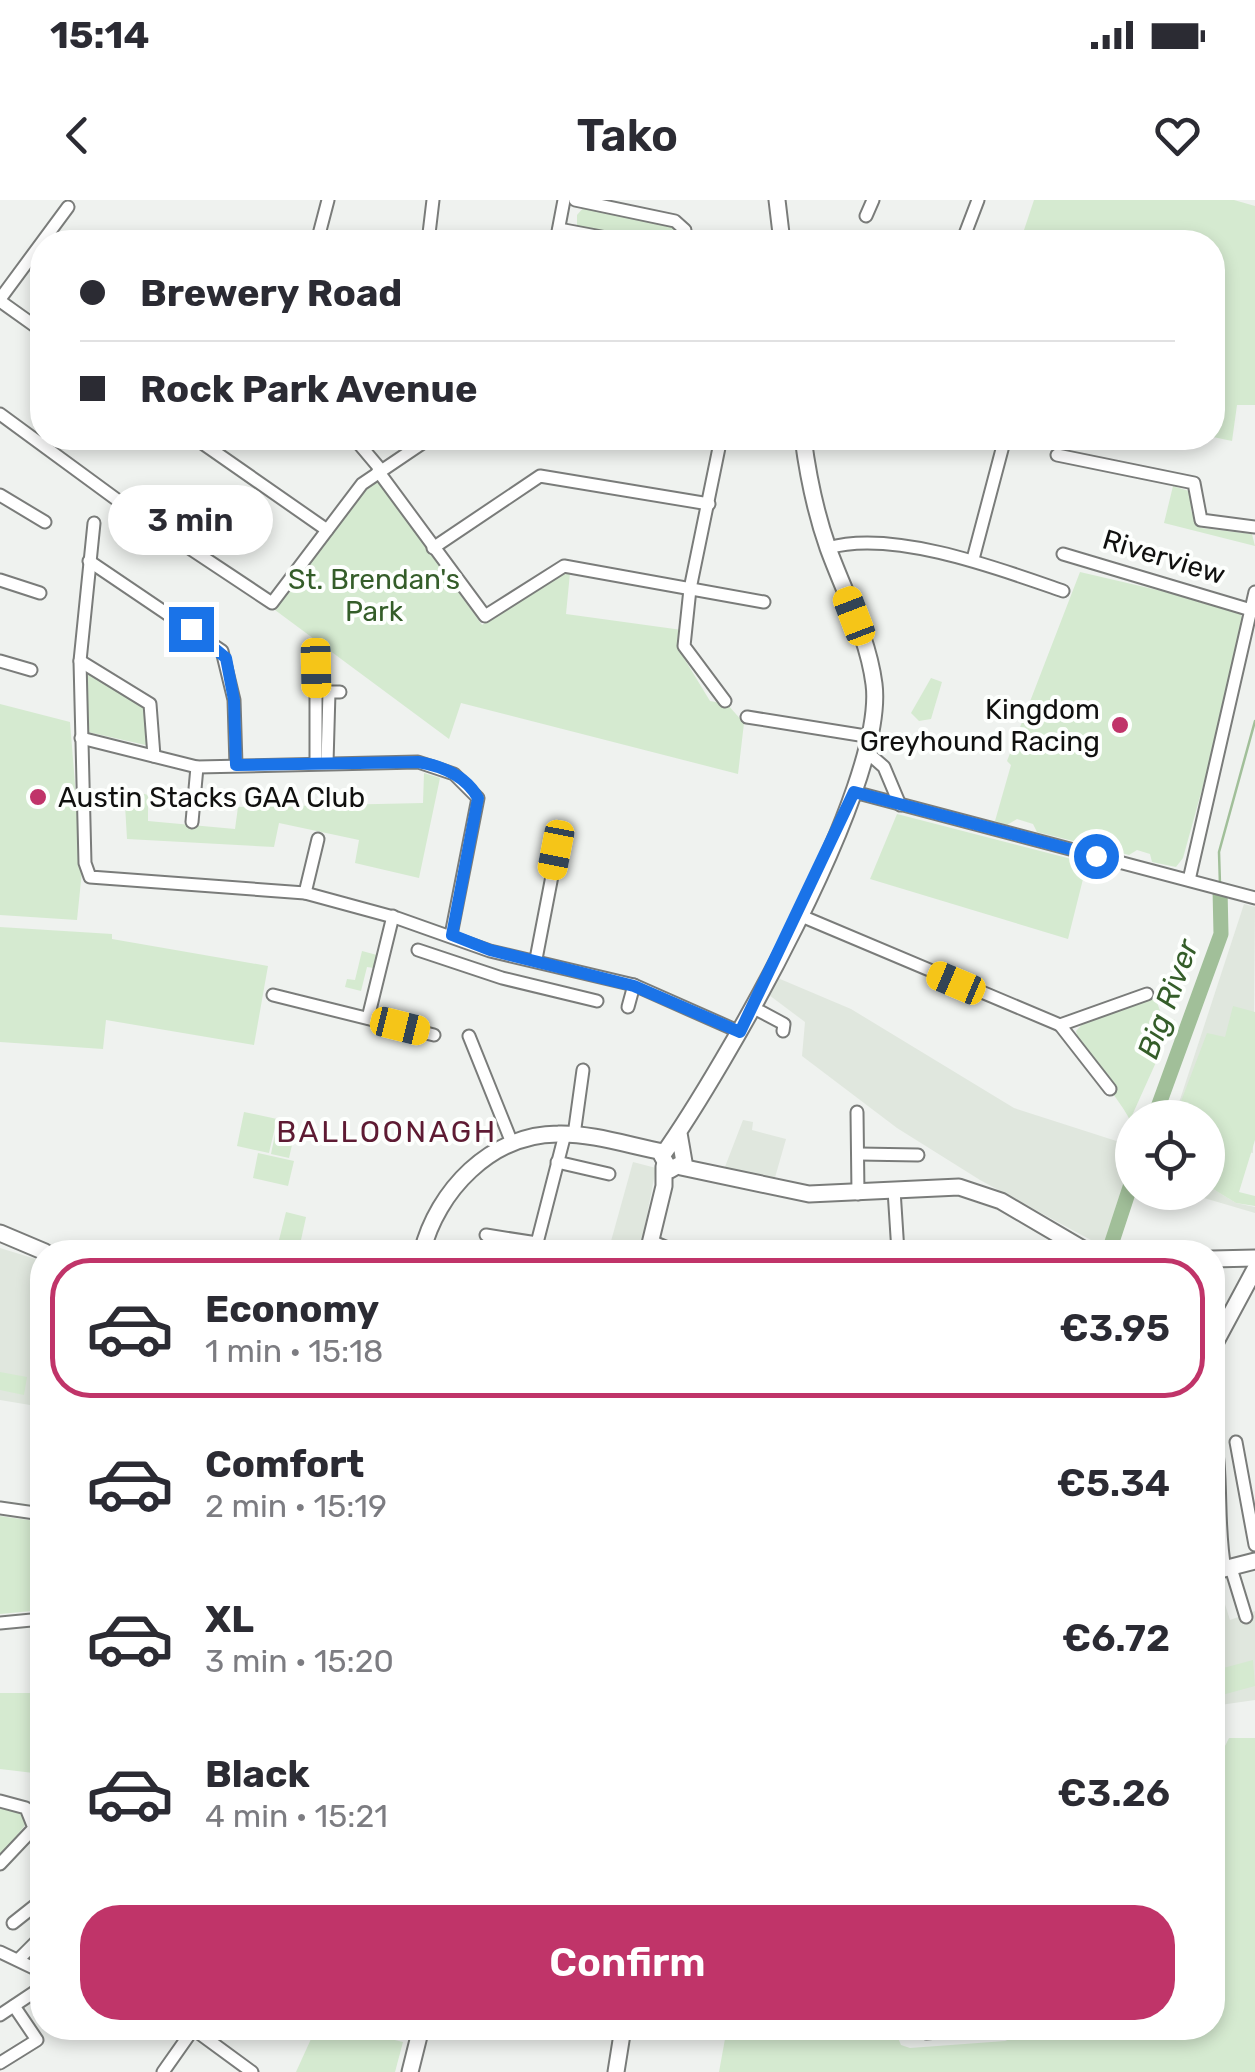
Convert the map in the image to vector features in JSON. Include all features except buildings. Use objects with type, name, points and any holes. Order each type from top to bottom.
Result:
[{"type":"main road","points":[[776,200],[780,230]]},
{"type":"main road","points":[[651,1240],[679,1133],[740,1032],[799,915],[854,792],[870,746],[876,709],[872,669],[812,500],[805,450]]},
{"type":"main road","points":[[426,1240],[435,1216],[458,1181],[512,1143],[570,1134],[810,1194],[858,1194],[942,1185],[972,1190],[1001,1201],[1065,1240]]},
{"type":"main road","points":[[0,1233],[30,1246]]},
{"type":"main road","points":[[1225,1258],[1255,1258]]},
{"type":"main road","points":[[1225,1263],[1238,1272],[1244,1290]]},
{"type":"main road","points":[[1225,1325],[1255,1270]]},
{"type":"main road","points":[[1225,1569],[1255,1561]]},
{"type":"main road","points":[[410,2072],[418,2040]]},
{"type":"main road","points":[[616,2072],[621,2040]]},
{"type":"street","points":[[320,230],[328,200]]},
{"type":"street","points":[[429,230],[433,200]]},
{"type":"street","points":[[559,230],[564,200]]},
{"type":"street","points":[[575,200],[678,222],[685,230]]},
{"type":"street","points":[[866,216],[873,200]]},
{"type":"street","points":[[967,230],[978,200]]},
{"type":"street","points":[[51,230],[68,207]]},
{"type":"street","points":[[30,259],[0,300],[30,322]]},
{"type":"street","points":[[0,414],[30,436]]},
{"type":"street","points":[[50,450],[149,522],[272,603],[347,500],[379,471],[411,450]]},
{"type":"street","points":[[211,450],[327,530]]},
{"type":"street","points":[[363,450],[485,616],[564,566],[764,602]]},
{"type":"street","points":[[719,450],[690,589],[684,646],[725,700]]},
{"type":"street","points":[[973,559],[1002,450]]},
{"type":"street","points":[[1057,454],[1194,483],[1200,520],[1255,527]]},
{"type":"street","points":[[433,548],[540,476],[708,504]]},
{"type":"street","points":[[0,495],[45,522]]},
{"type":"street","points":[[94,523],[80,661],[85,863],[90,878],[305,893],[392,916],[490,950],[634,986],[740,1032]]},
{"type":"street","points":[[828,548],[848,542],[973,559],[1063,590]]},
{"type":"street","name":"Riverview","points":[[1063,554],[1251,610]]},
{"type":"street","points":[[89,561],[222,650],[234,700],[236,765]]},
{"type":"street","points":[[0,580],[40,592]]},
{"type":"street","points":[[1189,880],[1250,648],[1255,592]]},
{"type":"street","points":[[0,661],[32,670]]},
{"type":"street","points":[[80,661],[150,704],[154,756]]},
{"type":"street","points":[[316,668],[322,763]]},
{"type":"street","points":[[322,763],[329,692],[340,692]]},
{"type":"street","points":[[747,717],[870,746],[900,805]]},
{"type":"street","points":[[82,738],[198,766],[438,765],[474,790],[478,798],[452,935]]},
{"type":"street","points":[[192,822],[198,766]]},
{"type":"street","points":[[854,792],[1255,898]]},
{"type":"street","points":[[305,893],[318,838]]},
{"type":"street","points":[[519,982],[531,958],[556,850]]},
{"type":"street","points":[[799,915],[1060,1025],[1110,1089]]},
{"type":"street","points":[[368,1018],[392,916]]},
{"type":"street","points":[[418,950],[519,982],[597,1001]]},
{"type":"street","points":[[628,1007],[634,986]]},
{"type":"street","points":[[1060,1025],[1147,994]]},
{"type":"street","points":[[273,995],[434,1035]]},
{"type":"street","points":[[752,1008],[784,1024],[783,1030]]},
{"type":"street","points":[[469,1036],[512,1143]]},
{"type":"street","points":[[537,1240],[558,1162],[570,1134],[583,1070]]},
{"type":"street","points":[[857,1112],[858,1194]]},
{"type":"street","points":[[858,1154],[918,1155]]},
{"type":"street","points":[[558,1162],[609,1174]]},
{"type":"street","points":[[894,1190],[897,1240]]},
{"type":"street","points":[[486,1235],[517,1240]]},
{"type":"street","points":[[1236,1442],[1255,1545]]},
{"type":"street","points":[[0,1508],[30,1512]]},
{"type":"street","points":[[1225,1574],[1246,1616]]},
{"type":"street","points":[[0,1623],[30,1620]]},
{"type":"street","points":[[0,1801],[26,1808],[30,1818]]},
{"type":"street","points":[[0,1864],[30,1832]]},
{"type":"street","points":[[13,1923],[30,1912]]},
{"type":"street","points":[[20,1958],[30,1948]]},
{"type":"street","points":[[0,1952],[30,1964]]},
{"type":"street","points":[[0,2016],[30,1995]]},
{"type":"street","points":[[14,2006],[30,2030]]},
{"type":"street","points":[[0,2063],[37,2040]]},
{"type":"street","points":[[164,2072],[185,2040]]},
{"type":"street","points":[[209,2040],[252,2072]]},
{"type":"shaded area","points":[[1244,904],[1255,907],[1253,1153],[1225,1149],[1225,1100],[1180,1100]]},
{"type":"shaded area","points":[[773,976],[851,1009],[1014,1108],[1115,1141],[1118,1210],[1108,1240],[1091,1240],[980,1180],[897,1128],[802,1056],[805,1022],[765,992]]},
{"type":"shaded area","points":[[743,1120],[753,1122],[752,1130],[786,1139],[774,1181],[723,1172]]},
{"type":"shaded area","points":[[633,1162],[656,1168],[642,1240],[611,1240]]},
{"type":"shaded area","points":[[1225,1196],[1255,1207],[1255,1213],[1225,1204]]},
{"type":"shaded area","points":[[0,1248],[30,1257],[30,1405],[0,1400]]},
{"type":"shaded area","points":[[1225,1604],[1230,1620],[1255,1611],[1255,1700],[1225,1704]]},
{"type":"green space","points":[[1034,200],[1234,200],[1255,206],[1255,405],[1237,405],[1232,441],[1225,440],[1225,230],[1024,230]]},
{"type":"green space","points":[[584,207],[679,230],[588,230],[577,228],[577,215]]},
{"type":"green space","name":"St. Brendan's Park","points":[[379,481],[482,625],[557,573],[570,573],[566,614],[682,630],[679,650],[710,701],[727,704],[744,723],[738,774],[461,703],[449,739],[275,610],[355,495]]},
{"type":"green space","points":[[1173,486],[1192,492],[1191,511],[1201,528],[1252,534],[1255,546],[1164,523]]},
{"type":"green space","name":"Kingdom Greyhound Racing","points":[[1080,572],[1239,609],[1242,618],[1230,688],[1183,858],[1176,867],[1152,862],[1150,854],[1137,850],[1129,855],[1037,832],[1033,824],[1017,819],[1007,825],[995,821],[1011,765],[1007,761]]},
{"type":"green space","points":[[88,671],[147,709],[150,746],[88,732],[83,674]]},
{"type":"green space","points":[[931,678],[942,682],[931,719],[919,721],[911,713]]},
{"type":"green space","name":"Austin Stacks GAA Club","points":[[0,704],[70,722],[82,871],[77,920],[0,915]]},
{"type":"green space","points":[[424,773],[440,778],[419,878],[355,863],[359,840],[279,823],[274,847],[127,839],[124,788],[148,795],[148,821],[235,829],[238,807],[423,803]]},
{"type":"green space","points":[[897,814],[1087,863],[1068,939],[870,879]]},
{"type":"green space","points":[[0,927],[112,934],[112,939],[268,966],[254,1045],[106,1020],[103,1049],[0,1042]]},
{"type":"green space","points":[[362,951],[377,955],[374,968],[367,967],[361,991],[345,987],[347,979],[355,980]]},
{"type":"green space","points":[[1154,995],[1161,1013],[1175,1020],[1139,1100],[1118,1100],[1085,1054],[1076,1031],[1088,1018]]},
{"type":"green space","points":[[1233,1006],[1255,1012],[1255,1140],[1239,1192],[1255,1196],[1255,1206],[1225,1196],[1225,1100],[1181,1100],[1207,1033],[1225,1037]]},
{"type":"green space","points":[[244,1112],[277,1119],[269,1153],[237,1146]]},
{"type":"green space","points":[[278,1119],[297,1123],[289,1158],[271,1154]]},
{"type":"green space","points":[[258,1153],[294,1161],[288,1186],[253,1178]]},
{"type":"green space","points":[[286,1212],[306,1217],[301,1240],[279,1240]]},
{"type":"green space","points":[[0,1372],[27,1377],[24,1395],[0,1390]]},
{"type":"green space","points":[[0,1516],[30,1520],[30,1611],[0,1614]]},
{"type":"green space","points":[[1253,1660],[1255,1686],[1225,1694],[1225,1668]]},
{"type":"green space","points":[[0,1693],[30,1693],[30,1773],[0,1769]]},
{"type":"green space","points":[[1229,1738],[1255,1738],[1255,2072],[719,2072],[725,2040],[899,2040],[910,2048],[1007,2040],[1225,2040],[1225,1746]]},
{"type":"green space","points":[[0,1805],[19,1810],[28,1821],[0,1858]]},
{"type":"green space","points":[[311,2040],[403,2042],[395,2072],[296,2072]]},
{"type":"waterway","name":"Big River","points":[[1220,885],[1219,852],[1255,721]]},
{"type":"waterway","name":"Big River","points":[[1161,1100],[1221,934],[1220,889]]},
{"type":"waterway","name":"Big River","points":[[1113,1240],[1122,1210]]},
{"type":"place","name":"Kingdom Greyhound Racing","points":[[1120,725]]},
{"type":"place","name":"Austin Stacks GAA Club","points":[[38,797]]},
{"type":"district","name":"BALLOONAGH","points":[[387,1132]]},
{"type":"route","points":[[191,629],[222,650],[226,658],[234,700],[236,765],[418,762],[438,765],[474,790],[478,798],[452,935],[490,950],[634,986],[740,1032],[799,915],[854,792],[1096,856]]}]
